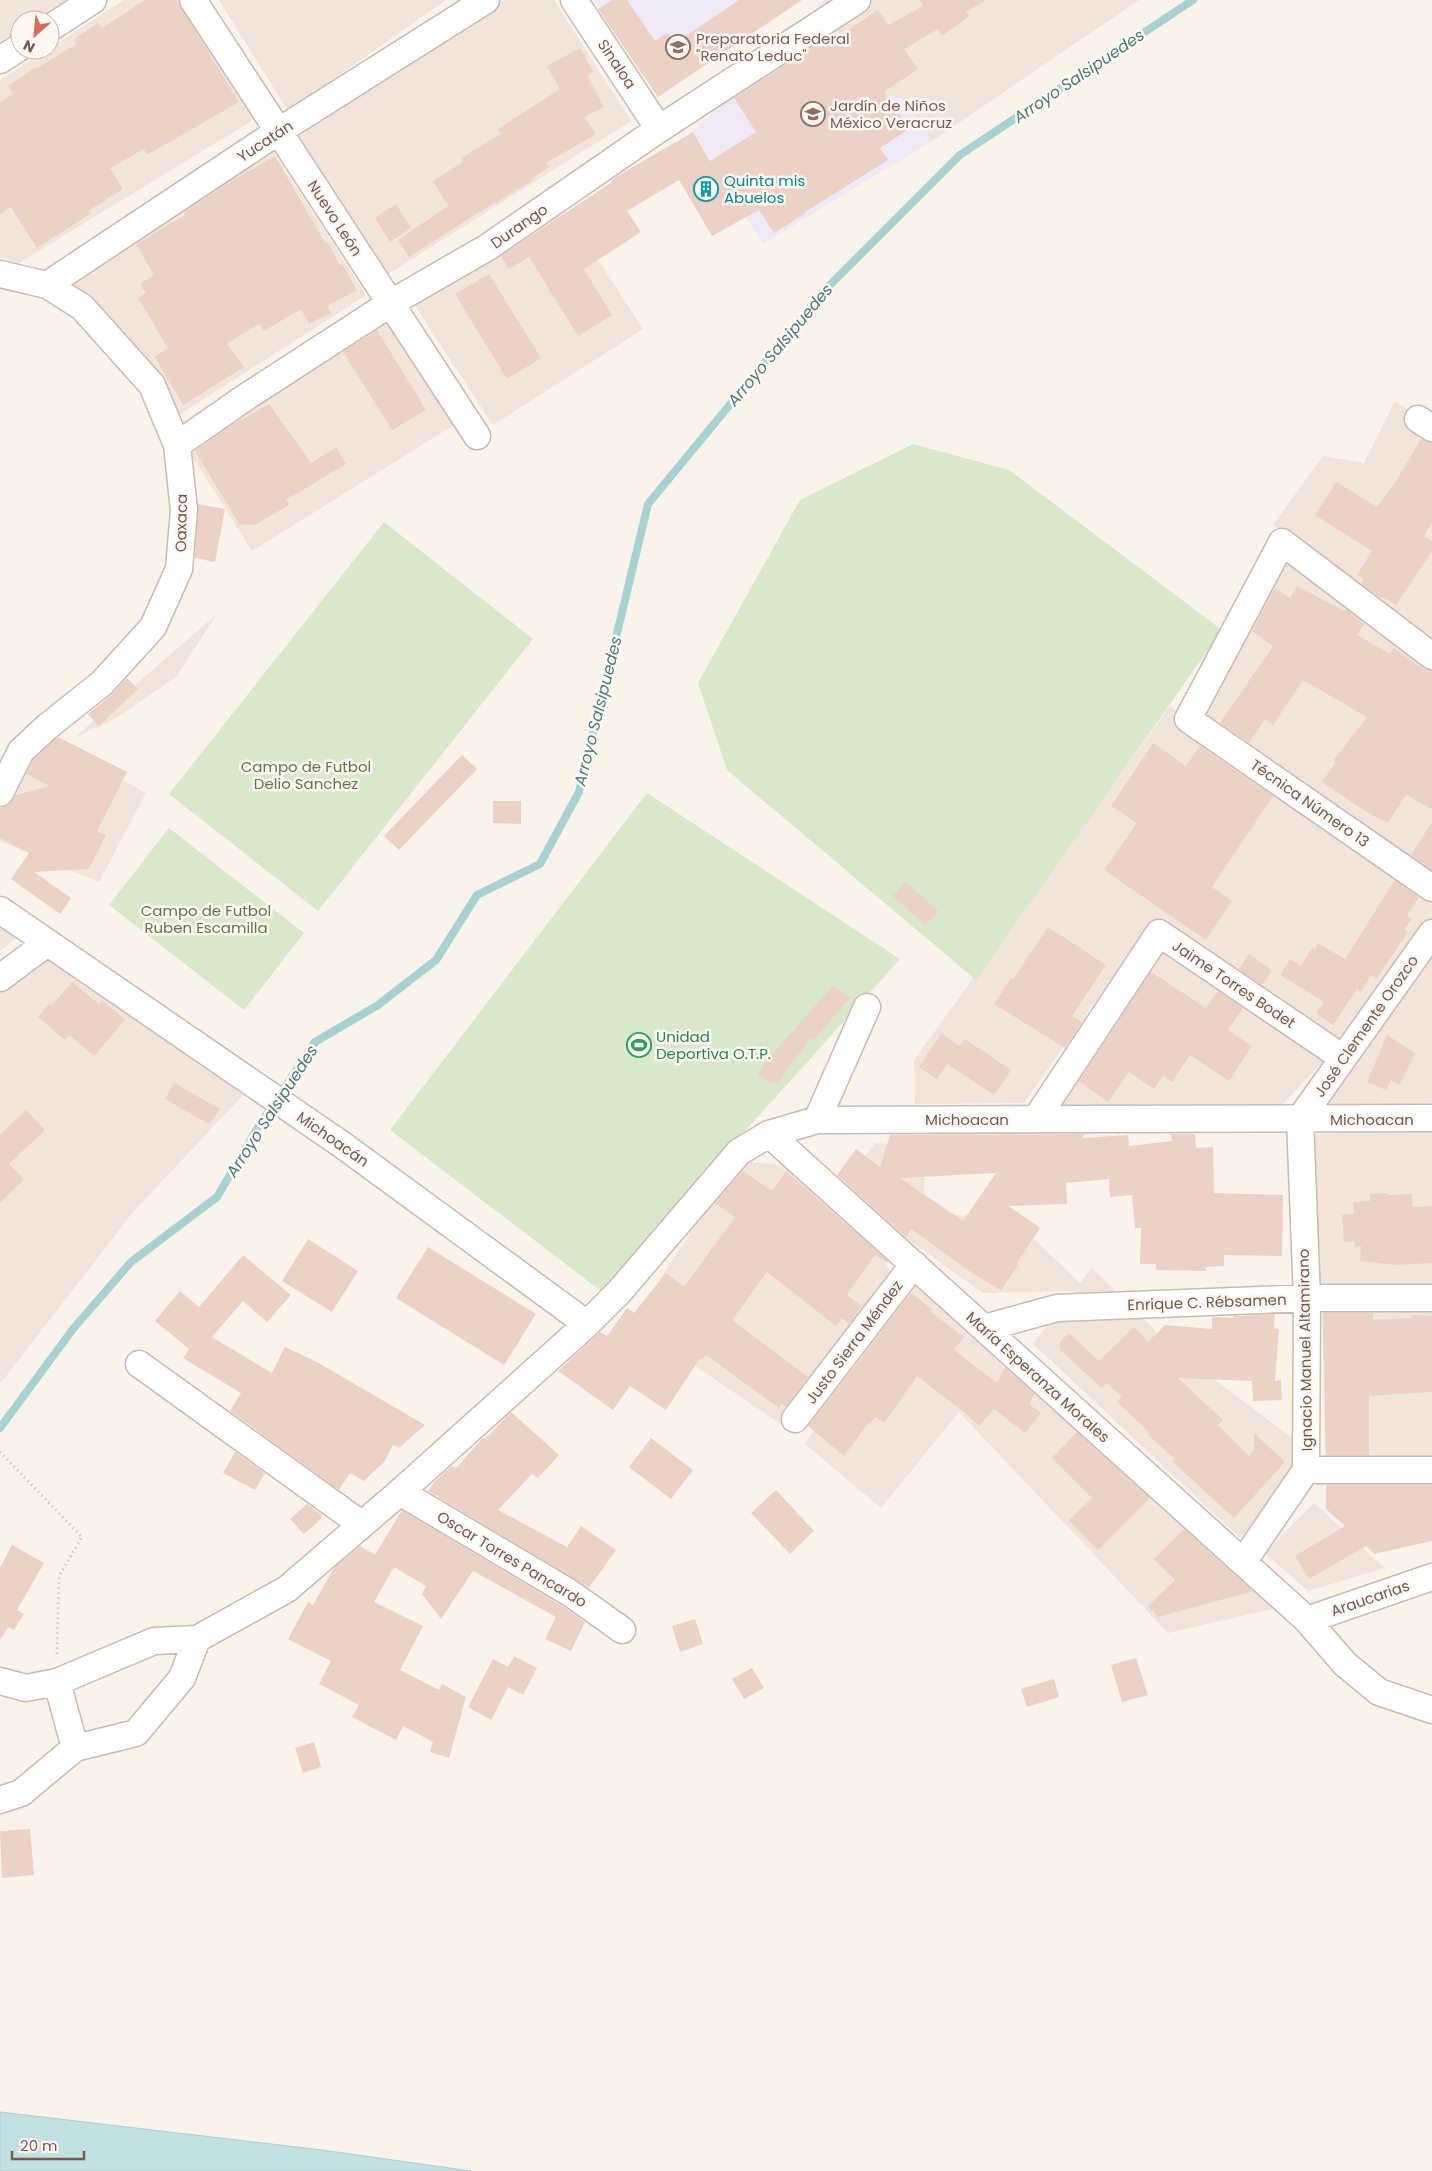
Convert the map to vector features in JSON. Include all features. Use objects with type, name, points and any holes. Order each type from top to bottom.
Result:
[{"type":"street","points":[[60,21],[93,0]]},
{"type":"street","name":"Nuevo León","points":[[193,0],[477,436]]},
{"type":"street","name":"Yucatán","points":[[47,285],[279,131],[486,0]]},
{"type":"street","name":"Sinaloa","points":[[574,0],[659,129]]},
{"type":"street","name":"Durango","points":[[177,445],[243,399],[390,303],[488,248],[659,129],[851,2]]},
{"type":"street","name":"Oaxaca","points":[[0,274],[47,285],[82,307],[152,385],[177,445],[184,510],[179,569],[153,627],[102,683],[48,726],[21,751],[0,793]]},
{"type":"street","name":"Técnica Número 13","points":[[1432,656],[1282,542],[1188,719],[1432,888]]},
{"type":"street","name":"Michoacán","points":[[0,910],[341,1144],[587,1324]]},
{"type":"street","name":"Jaime Torres Bodet","points":[[1036,1119],[1159,933],[1343,1058]]},
{"type":"street","name":"José Clemente Orozco","points":[[1300,1119],[1432,933]]},
{"type":"street","points":[[0,978],[47,943]]},
{"type":"street","points":[[817,1120],[867,1007]]},
{"type":"street","name":"Michoacan","points":[[587,1324],[619,1292],[739,1152],[769,1134],[817,1120],[1432,1118]]},
{"type":"street","name":"Ignacio Manuel Altamirano","points":[[1243,1562],[1306,1470],[1306,1298],[1300,1119]]},
{"type":"street","name":"María Esperanza Morales","points":[[769,1134],[1307,1620],[1345,1664],[1379,1692],[1432,1710]]},
{"type":"street","name":"Justo Sierra Méndez","points":[[795,1419],[914,1264]]},
{"type":"street","name":"Enrique C. Rébsamen","points":[[984,1328],[1057,1308],[1306,1298],[1432,1298]]},
{"type":"street","points":[[0,1681],[26,1688],[56,1682],[154,1641],[197,1639],[287,1589],[360,1524],[400,1492],[587,1324]]},
{"type":"street","points":[[139,1364],[360,1524]]},
{"type":"street","points":[[1306,1470],[1432,1470]]},
{"type":"street","name":"Oscar Torres Pancardo","points":[[400,1492],[570,1593],[622,1630]]},
{"type":"street","name":"Araucarias","points":[[1307,1620],[1432,1576]]},
{"type":"street","points":[[0,1800],[21,1793],[74,1748],[136,1733],[182,1678],[197,1639]]},
{"type":"street","points":[[56,1682],[74,1748]]},
{"type":"path","points":[[0,1452],[82,1537],[60,1576],[56,1682]]},
{"type":"shaded area","points":[[0,0],[66,0],[50,10],[10,10],[10,36],[0,42]]},
{"type":"shaded area","points":[[124,0],[184,0],[258,117],[19,263],[0,257],[0,80],[31,60],[60,60],[60,42]]},
{"type":"shaded area","points":[[219,0],[446,0],[288,111]]},
{"type":"shaded area","points":[[504,0],[554,0],[631,121],[382,278],[290,134]]},
{"type":"shaded area","name":"Preparatoria Federal \"Renato Leduc\"","points":[[595,0],[802,0],[658,93]]},
{"type":"shaded area","points":[[825,0],[1139,0],[932,141],[903,97],[873,95],[822,2]]},
{"type":"shaded area","name":"Jardín de Niños México Veracruz","points":[[822,2],[873,95],[903,97],[932,141],[763,244],[693,132]]},
{"type":"shaded area","points":[[273,151],[366,295],[165,424],[72,280]]},
{"type":"shaded area","points":[[562,204],[643,329],[493,425],[412,301]]},
{"type":"shaded area","points":[[384,312],[454,425],[252,551],[185,445]]},
{"type":"shaded area","points":[[1395,401],[1432,427],[1432,637],[1273,525],[1323,456],[1364,463]]},
{"type":"shaded area","points":[[1270,533],[1432,650],[1432,873],[1205,722]]},
{"type":"shaded area","points":[[217,614],[177,676],[118,717],[74,738]]},
{"type":"shaded area","points":[[1170,706],[1432,886],[1432,926],[1337,1052],[1154,918],[1024,1103],[915,1104],[914,1060]]},
{"type":"shaded area","points":[[47,738],[146,793],[99,882],[0,841],[0,820]]},
{"type":"shaded area","points":[[0,915],[25,931],[0,951]]},
{"type":"shaded area","points":[[1156,928],[1329,1055],[1280,1107],[1044,1107]]},
{"type":"shaded area","points":[[1432,943],[1432,1103],[1310,1111]]},
{"type":"shaded area","points":[[44,951],[245,1093],[133,1212],[0,1384],[0,984]]},
{"type":"shaded area","points":[[1432,1124],[1432,1284],[1315,1287],[1313,1135]]},
{"type":"shaded area","points":[[875,1143],[926,1147],[923,1215],[1010,1216],[1080,1283],[1092,1268],[1174,1349],[1320,1459],[1240,1538],[1033,1344],[1074,1291],[983,1293],[839,1190]]},
{"type":"shaded area","points":[[736,1161],[796,1166],[848,1211],[890,1270],[782,1425],[632,1323]]},
{"type":"shaded area","points":[[915,1275],[1285,1606],[1168,1633],[959,1412],[881,1508],[805,1444]]},
{"type":"shaded area","points":[[1432,1290],[1432,1466],[1325,1467],[1322,1291]]},
{"type":"shaded area","points":[[1314,1503],[1385,1568],[1308,1591],[1265,1553]]},
{"type":"green space","points":[[913,444],[1009,470],[1222,630],[976,980],[727,770],[698,683],[800,500]]},
{"type":"green space","name":"Campo de Futbol Delio Sanchez","points":[[384,522],[533,639],[318,911],[169,794]]},
{"type":"green space","name":"Unidad Deportiva O.T.P.","points":[[647,793],[900,959],[601,1291],[390,1130]]},
{"type":"green space","name":"Campo de Futbol Ruben Escamilla","points":[[169,828],[304,933],[244,1010],[109,905]]},
{"type":"water","points":[[0,2112],[322,2150],[471,2171],[0,2171]]},
{"type":"building","points":[[145,0],[176,0],[239,102],[147,155],[144,149],[110,168],[123,189],[88,211],[90,214],[37,248],[11,207],[0,214],[0,102],[13,94],[8,86],[36,67],[50,60],[60,60],[60,54],[77,44],[74,39],[98,23],[102,28]]},
{"type":"building","name":"Preparatoria Federal \"Renato Leduc\"","points":[[612,0],[627,0],[655,41],[667,33],[674,44],[739,0],[802,0],[658,97],[598,9]]},
{"type":"building","points":[[919,0],[986,0],[966,12],[969,16],[942,36],[938,29],[904,49],[918,69],[884,92],[909,129],[880,148],[888,160],[774,233],[759,210],[712,236],[679,180],[627,211],[641,232],[584,269],[612,315],[578,336],[529,257],[509,269],[501,256],[612,182],[616,177],[693,132],[710,161],[756,132],[734,98],[822,41],[825,46],[878,10],[888,25],[923,6]]},
{"type":"building","points":[[580,48],[593,72],[587,76],[604,107],[584,117],[596,134],[546,163],[549,167],[531,179],[532,181],[409,257],[398,240],[448,206],[433,181],[463,162],[461,158],[501,134],[498,129],[560,89],[547,66]]},
{"type":"building","points":[[275,156],[325,243],[327,242],[340,265],[342,264],[357,290],[327,306],[331,313],[309,324],[301,309],[264,331],[259,324],[227,343],[244,367],[183,405],[155,357],[168,348],[138,298],[146,293],[140,284],[154,275],[136,244],[185,215],[184,212],[230,182]]},
{"type":"building","points":[[396,204],[411,228],[390,242],[375,218]]},
{"type":"building","points":[[489,274],[541,358],[507,379],[455,294]]},
{"type":"building","points":[[377,330],[426,410],[392,430],[343,352]]},
{"type":"building","points":[[269,404],[311,463],[336,447],[346,464],[286,500],[289,505],[255,525],[239,524],[195,451],[224,430]]},
{"type":"building","points":[[1421,439],[1432,443],[1432,522],[1424,536],[1432,541],[1432,551],[1396,605],[1381,598],[1361,583],[1364,579],[1357,575],[1372,551],[1315,515],[1336,482],[1377,507],[1394,484]]},
{"type":"building","points":[[198,504],[225,509],[215,562],[195,558]]},
{"type":"building","points":[[1297,586],[1344,611],[1346,609],[1364,624],[1357,635],[1390,654],[1393,648],[1423,668],[1432,671],[1432,809],[1406,795],[1388,823],[1365,811],[1322,782],[1336,762],[1334,760],[1367,717],[1303,680],[1273,725],[1265,719],[1249,743],[1220,723],[1273,646],[1252,631],[1275,588],[1290,598]]},
{"type":"building","points":[[127,678],[138,689],[99,726],[88,714],[111,695]]},
{"type":"building","points":[[58,737],[127,772],[97,831],[106,835],[89,869],[34,872],[71,898],[60,914],[11,879],[29,853],[0,838],[0,808],[9,805],[16,795],[50,786],[26,774],[33,760]]},
{"type":"building","points":[[1153,743],[1186,766],[1200,746],[1273,796],[1212,887],[1232,901],[1206,940],[1104,870],[1137,823],[1111,806]]},
{"type":"building","points":[[462,755],[477,769],[399,850],[384,836]]},
{"type":"building","points":[[493,801],[521,801],[521,824],[493,823]]},
{"type":"building","points":[[1432,822],[1432,870],[1411,855]]},
{"type":"building","points":[[1395,880],[1419,897],[1407,915],[1412,919],[1404,929],[1408,932],[1376,979],[1371,975],[1361,992],[1357,989],[1333,1025],[1316,1013],[1324,1002],[1280,975],[1290,959],[1301,966],[1312,948],[1315,949],[1318,943],[1345,959]]},
{"type":"building","points":[[906,882],[938,911],[925,925],[893,896]]},
{"type":"building","points":[[1048,927],[1106,965],[1072,1016],[1082,1022],[1065,1048],[994,1004]]},
{"type":"building","points":[[1249,954],[1272,970],[1262,985],[1239,969]]},
{"type":"building","points":[[1151,972],[1206,1008],[1218,991],[1243,1008],[1228,1030],[1252,1046],[1229,1081],[1190,1055],[1172,1082],[1163,1076],[1154,1089],[1129,1072],[1108,1102],[1079,1081]]},
{"type":"building","points":[[72,982],[99,1004],[102,1000],[125,1020],[94,1056],[69,1035],[65,1040],[38,1017],[50,1003],[52,1005]]},
{"type":"building","points":[[834,985],[850,998],[814,1039],[811,1037],[778,1083],[770,1083],[758,1074],[774,1052]]},
{"type":"building","points":[[941,1034],[960,1046],[965,1039],[1011,1070],[994,1095],[947,1064],[937,1079],[919,1067]]},
{"type":"building","points":[[1387,1035],[1415,1053],[1400,1085],[1391,1080],[1386,1090],[1367,1082]]},
{"type":"building","points":[[174,1083],[220,1109],[209,1124],[165,1099]]},
{"type":"building","points":[[26,1110],[45,1130],[9,1164],[24,1179],[0,1203],[0,1135]]},
{"type":"building","points":[[1085,1134],[1082,1138],[1128,1135],[1129,1146],[1172,1141],[1171,1134],[1195,1134],[1196,1148],[1213,1147],[1214,1193],[1283,1195],[1282,1256],[1224,1255],[1224,1266],[1206,1267],[1206,1271],[1156,1270],[1156,1264],[1140,1264],[1141,1228],[1135,1228],[1132,1195],[1110,1197],[1109,1179],[1066,1183],[1067,1204],[1009,1206],[1040,1228],[1001,1290],[972,1273],[911,1229],[906,1237],[837,1175],[856,1149],[880,1167],[890,1135]],"holes":[[[996,1173],[963,1221],[900,1178]]]},
{"type":"building","points":[[743,1171],[772,1191],[786,1171],[888,1261],[887,1263],[875,1255],[847,1295],[862,1306],[849,1324],[842,1318],[836,1326],[767,1272],[732,1320],[808,1377],[786,1407],[782,1404],[779,1408],[706,1355],[702,1360],[700,1358],[666,1410],[630,1386],[613,1410],[558,1371],[600,1332],[607,1336],[627,1308],[634,1313],[666,1273],[684,1287],[735,1217],[715,1203]]},
{"type":"building","points":[[1388,1193],[1388,1195],[1412,1194],[1413,1207],[1432,1206],[1432,1263],[1394,1265],[1360,1261],[1361,1246],[1355,1247],[1355,1241],[1344,1242],[1342,1215],[1354,1214],[1353,1202],[1370,1201],[1370,1194]]},
{"type":"building","points":[[308,1239],[358,1271],[332,1312],[282,1281]]},
{"type":"building","points":[[428,1247],[536,1314],[504,1365],[396,1298]]},
{"type":"building","points":[[243,1255],[291,1295],[267,1322],[243,1301],[212,1337],[272,1373],[285,1347],[315,1361],[425,1425],[399,1448],[393,1445],[384,1462],[364,1481],[350,1473],[339,1490],[230,1411],[241,1393],[183,1358],[189,1349],[155,1321],[180,1291],[199,1307]]},
{"type":"building","points":[[911,1293],[933,1310],[931,1312],[964,1337],[954,1350],[997,1383],[1005,1367],[1035,1394],[1029,1404],[1041,1413],[1025,1433],[994,1409],[979,1426],[917,1376],[884,1423],[875,1417],[869,1425],[868,1423],[844,1456],[808,1426]]},
{"type":"building","points":[[1323,1313],[1373,1313],[1373,1320],[1412,1318],[1412,1315],[1432,1316],[1432,1392],[1369,1396],[1369,1455],[1326,1455]]},
{"type":"building","points":[[1275,1314],[1274,1328],[1279,1329],[1275,1381],[1281,1380],[1282,1400],[1253,1401],[1252,1381],[1178,1378],[1223,1420],[1218,1425],[1249,1456],[1254,1450],[1254,1433],[1285,1462],[1234,1518],[1173,1462],[1175,1459],[1147,1434],[1149,1432],[1117,1402],[1122,1397],[1107,1383],[1102,1388],[1060,1350],[1060,1342],[1069,1333],[1099,1361],[1134,1327],[1148,1342],[1165,1325],[1212,1329],[1212,1317],[1233,1318],[1233,1316]]},
{"type":"building","points":[[511,1412],[559,1455],[538,1478],[532,1474],[498,1510],[567,1547],[581,1526],[616,1550],[589,1588],[428,1491],[435,1481],[452,1466],[456,1468],[483,1438],[485,1439]]},
{"type":"building","points":[[1077,1432],[1150,1498],[1098,1550],[1069,1520],[1092,1498],[1052,1458]]},
{"type":"building","points":[[651,1438],[693,1470],[671,1499],[629,1467]]},
{"type":"building","points":[[235,1452],[265,1473],[255,1490],[223,1473]]},
{"type":"building","points":[[1326,1485],[1432,1485],[1432,1541],[1374,1554],[1366,1546],[1309,1579],[1295,1556],[1345,1526],[1326,1509]]},
{"type":"building","points":[[776,1490],[814,1531],[790,1554],[751,1513]]},
{"type":"building","points":[[307,1504],[322,1515],[321,1519],[304,1534],[290,1519]]},
{"type":"building","points":[[402,1510],[562,1606],[585,1622],[571,1651],[545,1639],[556,1617],[473,1571],[441,1619],[422,1594],[426,1586],[394,1567],[374,1602],[423,1626],[400,1670],[439,1690],[442,1684],[466,1697],[449,1758],[430,1752],[433,1742],[403,1726],[396,1740],[352,1717],[359,1705],[319,1684],[331,1661],[288,1639],[308,1602],[313,1605],[334,1568],[360,1546],[375,1555]]},
{"type":"building","points":[[1184,1529],[1253,1591],[1158,1617],[1148,1606],[1175,1580],[1154,1559]]},
{"type":"building","points":[[12,1545],[44,1563],[17,1610],[24,1614],[14,1630],[8,1627],[0,1640],[0,1568]]},
{"type":"building","points":[[695,1619],[703,1644],[680,1652],[672,1626]]},
{"type":"building","points":[[514,1656],[537,1668],[523,1695],[508,1687],[491,1720],[468,1707],[493,1659],[508,1667]]},
{"type":"building","points":[[1136,1658],[1148,1695],[1122,1702],[1111,1665]]},
{"type":"building","points":[[752,1668],[764,1688],[744,1699],[732,1679]]},
{"type":"building","points":[[1054,1679],[1059,1697],[1027,1707],[1021,1689]]},
{"type":"building","points":[[314,1742],[321,1767],[303,1773],[295,1748]]},
{"type":"building","points":[[30,1829],[34,1875],[2,1878],[0,1831]]},
{"type":"waterway","name":"Arroyo Salsipuedes","points":[[0,1428],[73,1329],[131,1262],[217,1197],[257,1129],[315,1042],[378,1005],[436,960],[477,895],[540,864],[579,792],[648,504],[822,293],[960,155],[1193,0]]},
{"type":"place","name":"Preparatoria Federal \"Renato Leduc\"","points":[[678,47]]},
{"type":"place","name":"Jardín de Niños México Veracruz","points":[[813,114]]},
{"type":"place","name":"Quinta mis Abuelos","points":[[706,189]]},
{"type":"place","name":"Unidad Deportiva O.T.P.","points":[[639,1045]]}]
